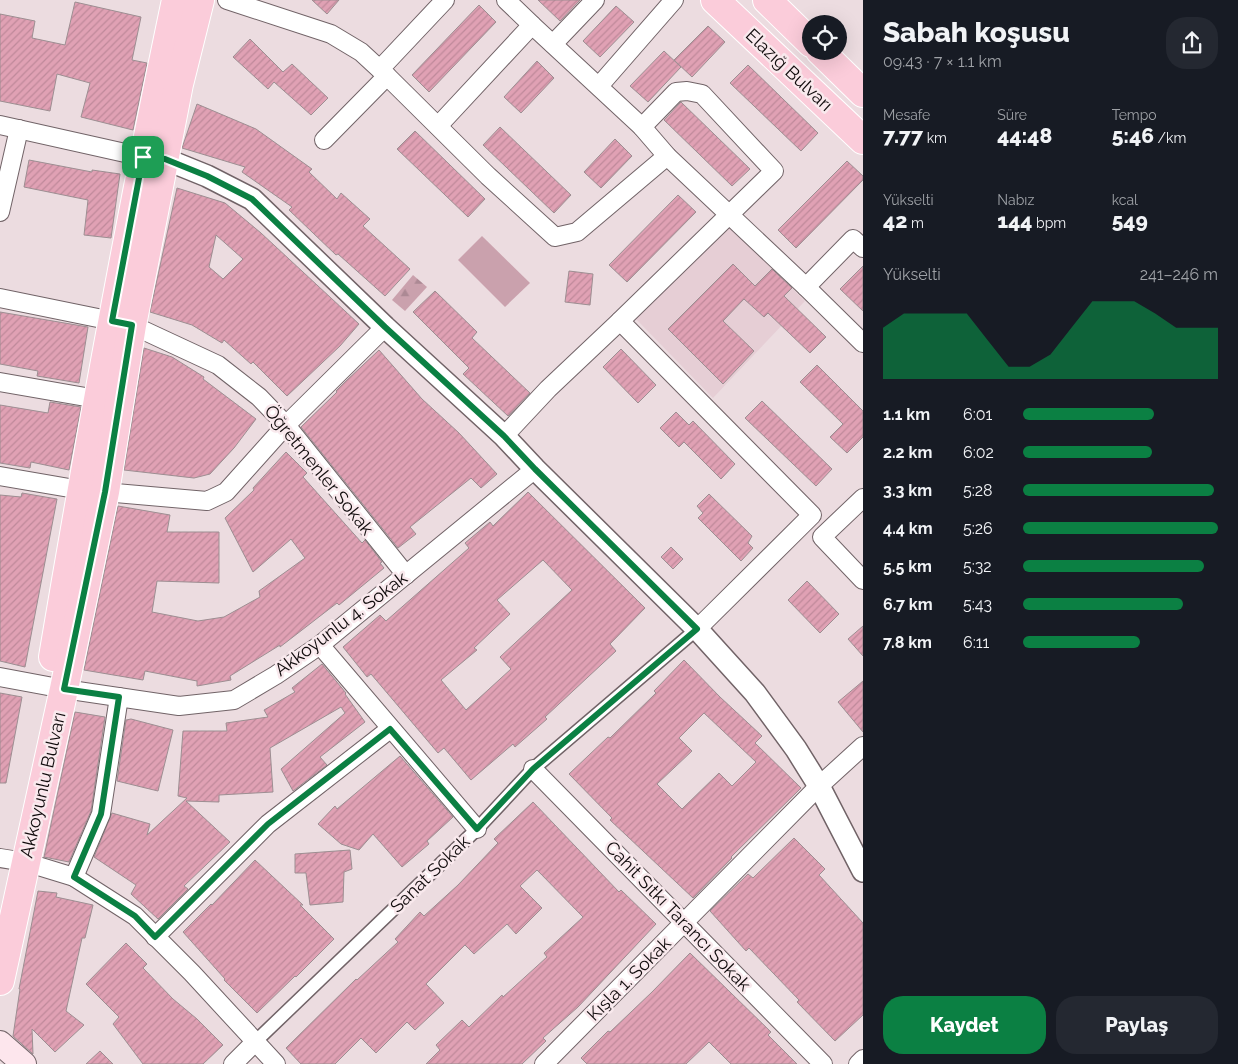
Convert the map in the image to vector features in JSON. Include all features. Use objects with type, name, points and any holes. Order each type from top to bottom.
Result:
[{"type":"main road","name":"Akkoyunlu Bulvarı","points":[[0,901],[55,687],[154,158],[176,0]]},
{"type":"main road","name":"Akkoyunlu Bulvarı","points":[[154,158],[179,84],[200,0]]},
{"type":"main road","name":"Elazığ Bulvarı","points":[[715,0],[863,140]]},
{"type":"main road","name":"Elazığ Bulvarı","points":[[767,0],[802,34]]},
{"type":"main road","name":"Elazığ Bulvarı","points":[[829,60],[863,93]]},
{"type":"main road","name":"Akkoyunlu Bulvarı","points":[[93,491],[97,400],[122,323]]},
{"type":"main road","name":"Akkoyunlu Bulvarı","points":[[0,981],[12,860]]},
{"type":"main road","points":[[0,1043],[24,1064]]},
{"type":"street","points":[[226,0],[331,34],[361,52],[488,176],[555,237],[577,232],[666,156]]},
{"type":"street","points":[[324,140],[444,0]]},
{"type":"street","points":[[506,0],[642,127],[666,156],[863,343]]},
{"type":"street","points":[[553,44],[595,0]]},
{"type":"street","points":[[599,86],[674,0]]},
{"type":"street","points":[[438,126],[532,25]]},
{"type":"street","points":[[504,436],[548,389],[774,171],[702,94],[687,91],[676,92],[642,127]]},
{"type":"street","points":[[0,125],[154,158],[207,176],[252,199],[385,327],[504,436],[697,629],[755,693],[796,749],[819,786],[863,871]]},
{"type":"street","points":[[0,212],[19,129]]},
{"type":"street","points":[[806,287],[854,239],[863,248]]},
{"type":"street","name":"Öğretmenler Sokak","points":[[0,298],[122,323],[218,365],[259,397],[286,425],[406,575]]},
{"type":"street","points":[[620,321],[812,515],[697,629]]},
{"type":"street","points":[[0,476],[93,491],[207,501],[226,492],[286,425],[385,327]]},
{"type":"street","points":[[0,382],[97,400]]},
{"type":"street","name":"Akkoyunlu 4. Sokak","points":[[0,677],[179,706],[234,700],[276,675],[320,645],[535,469]]},
{"type":"street","points":[[863,498],[822,536],[863,580]]},
{"type":"street","name":"Sanat Sokak","points":[[233,1064],[477,829],[533,769],[697,629]]},
{"type":"street","points":[[320,645],[477,829]]},
{"type":"street","points":[[74,877],[101,814],[119,697]]},
{"type":"street","points":[[155,937],[268,824],[390,729]]},
{"type":"street","name":"Kışla 1. Sokak","points":[[544,1064],[819,786],[863,746]]},
{"type":"street","name":"Cahit Sıtkı Tarancı Sokak","points":[[533,769],[823,1064]]},
{"type":"street","points":[[12,860],[74,877],[135,916],[192,973],[276,1064]]},
{"type":"street","points":[[858,1064],[863,1059]]},
{"type":"shaded area","points":[[730,227],[805,301],[713,398],[634,317]]},
{"type":"green space","points":[[482,236],[530,283],[505,307],[458,260]]},
{"type":"green space","points":[[413,275],[427,287],[405,311],[392,300]]},
{"type":"building","points":[[312,0],[339,0],[327,14]]},
{"type":"building","points":[[538,0],[580,0],[560,21]]},
{"type":"building","points":[[75,2],[141,17],[132,60],[147,63],[133,130],[81,117],[90,83],[57,74],[50,111],[0,101],[0,14],[35,21],[32,38],[65,45]]},
{"type":"building","points":[[479,5],[496,22],[429,92],[412,75]]},
{"type":"building","points":[[616,6],[634,22],[600,57],[583,41]]},
{"type":"building","points":[[708,26],[725,42],[692,77],[674,60]]},
{"type":"building","points":[[250,39],[283,72],[292,64],[328,98],[311,115],[274,82],[268,89],[233,57]]},
{"type":"building","points":[[664,51],[681,67],[648,102],[630,86]]},
{"type":"building","points":[[537,61],[554,78],[521,113],[504,97]]},
{"type":"building","points":[[748,65],[818,133],[801,151],[730,83]]},
{"type":"building","points":[[681,102],[750,169],[732,186],[664,120]]},
{"type":"building","points":[[197,104],[256,129],[312,169],[309,172],[337,199],[341,193],[370,219],[363,226],[410,269],[385,296],[338,254],[336,255],[289,210],[292,207],[242,172],[245,167],[182,148]]},
{"type":"building","points":[[500,127],[571,195],[554,213],[483,145]]},
{"type":"building","points":[[415,131],[485,199],[468,217],[397,149]]},
{"type":"building","points":[[615,139],[632,156],[601,188],[584,172]]},
{"type":"building","points":[[29,160],[92,172],[92,170],[120,174],[111,238],[84,235],[88,200],[24,187]]},
{"type":"building","points":[[847,161],[863,176],[863,180],[796,248],[778,230]]},
{"type":"building","points":[[177,188],[225,203],[261,233],[359,324],[340,346],[287,396],[253,362],[251,364],[224,340],[222,343],[192,325],[150,312]],"holes":[[[216,235],[243,259],[223,279],[209,267]]]},
{"type":"building","points":[[678,195],[696,212],[627,282],[609,265]]},
{"type":"building","points":[[733,264],[755,286],[772,269],[792,288],[784,296],[826,337],[810,353],[768,313],[764,317],[744,299],[723,321],[754,351],[723,384],[668,329]]},
{"type":"building","points":[[863,266],[863,311],[840,289]]},
{"type":"building","points":[[569,271],[593,274],[590,305],[565,302]]},
{"type":"building","points":[[435,291],[477,332],[472,338],[530,393],[508,416],[463,374],[469,368],[413,312]]},
{"type":"building","points":[[0,312],[88,327],[79,383],[37,376],[38,371],[0,364]]},
{"type":"building","points":[[144,348],[172,357],[204,377],[203,379],[256,419],[234,448],[210,474],[194,478],[124,470]]},
{"type":"building","points":[[621,349],[656,385],[638,403],[603,367]]},
{"type":"building","points":[[379,350],[422,399],[459,433],[497,474],[481,488],[471,478],[410,527],[416,534],[398,548],[301,427]]},
{"type":"building","points":[[817,365],[863,411],[863,437],[847,453],[830,437],[843,424],[800,382]]},
{"type":"building","points":[[762,401],[832,469],[816,486],[745,418]]},
{"type":"building","points":[[50,402],[81,407],[69,470],[31,462],[30,468],[0,463],[0,405],[48,413]]},
{"type":"building","points":[[676,412],[689,425],[693,421],[735,464],[721,479],[684,442],[679,447],[660,428]]},
{"type":"building","points":[[286,452],[307,473],[303,477],[362,543],[365,540],[382,562],[380,563],[384,568],[339,605],[337,603],[280,647],[280,645],[230,676],[231,680],[197,686],[197,681],[145,671],[143,680],[84,670],[118,506],[170,515],[167,532],[219,532],[219,583],[157,581],[152,612],[198,621],[224,617],[260,597],[259,591],[305,558],[291,539],[253,572],[225,518],[254,490],[253,488]]},
{"type":"building","points":[[528,492],[645,608],[610,644],[616,651],[545,717],[547,719],[515,747],[513,744],[471,780],[444,748],[438,753],[371,674],[367,677],[343,647],[380,615],[386,621],[469,548],[465,543],[490,522],[493,526]],"holes":[[[543,560],[572,590],[500,657],[511,669],[466,710],[441,680],[477,650],[474,648],[510,614],[497,600]]]},
{"type":"building","points":[[22,493],[57,499],[25,667],[0,661],[0,495],[21,497]]},
{"type":"building","points":[[709,494],[752,536],[748,543],[753,548],[741,561],[698,518],[703,513],[697,506]]},
{"type":"building","points":[[671,547],[683,559],[673,569],[661,557]]},
{"type":"building","points":[[807,581],[839,614],[820,633],[788,600]]},
{"type":"building","points":[[863,626],[863,656],[848,639]]},
{"type":"building","points":[[684,660],[762,736],[755,743],[801,788],[731,857],[693,898],[610,820],[612,818],[569,774],[608,737],[610,738],[656,693],[654,691]],"holes":[[[704,713],[756,762],[732,786],[719,773],[682,809],[657,784],[692,751],[679,738]]]},
{"type":"building","points":[[322,664],[346,693],[365,722],[320,757],[327,765],[293,791],[281,769],[345,713],[341,707],[270,748],[273,792],[219,795],[219,802],[186,801],[230,842],[184,886],[188,889],[158,919],[131,894],[136,885],[94,857],[112,813],[150,824],[147,835],[187,798],[178,796],[183,731],[227,731],[226,723],[268,717],[264,710],[295,692],[292,688]]},
{"type":"building","points":[[863,681],[863,732],[838,702]]},
{"type":"building","points":[[0,693],[22,697],[6,783],[0,783]]},
{"type":"building","points":[[75,712],[105,717],[91,811],[69,862],[44,857]]},
{"type":"building","points":[[131,719],[173,730],[158,791],[117,781],[126,720]]},
{"type":"building","points":[[400,756],[453,817],[427,841],[429,844],[402,867],[373,834],[359,850],[341,844],[318,824],[335,806],[337,809]]},
{"type":"building","points":[[533,802],[619,892],[621,890],[656,924],[578,1007],[543,1038],[546,1041],[522,1064],[426,1064],[440,1050],[436,1045],[462,1020],[469,1027],[502,995],[503,997],[547,957],[544,953],[583,917],[537,870],[520,886],[542,908],[516,934],[507,924],[474,954],[465,945],[426,984],[444,1003],[415,1030],[407,1022],[376,1053],[361,1038],[335,1064],[301,1064],[286,1048],[356,979],[398,942],[395,939],[420,912],[424,916],[458,885],[498,843],[494,839]]},
{"type":"building","points":[[794,838],[825,869],[819,875],[863,923],[863,1015],[835,1041],[749,948],[746,951],[710,911],[748,874],[753,878]]},
{"type":"building","points":[[350,850],[352,869],[344,872],[343,902],[310,905],[306,873],[295,873],[295,854]]},
{"type":"building","points":[[255,860],[303,905],[300,905],[334,939],[257,1013],[224,980],[183,932]]},
{"type":"building","points":[[38,891],[57,893],[56,897],[93,905],[85,938],[82,938],[66,1011],[84,1025],[55,1052],[32,1029],[33,1054],[13,1036],[19,989]]},
{"type":"building","points":[[126,943],[147,964],[143,968],[173,999],[197,1019],[223,1045],[203,1064],[143,1064],[113,1024],[119,1017],[86,984]]},
{"type":"building","points":[[690,953],[771,1032],[768,1035],[797,1064],[731,1064],[709,1042],[686,1064],[587,1064],[581,1058],[652,992]]},
{"type":"building","points":[[100,1051],[113,1064],[86,1064]]},
{"type":"route","points":[[143,157],[165,159],[207,176],[252,199],[385,327],[504,436],[697,629],[533,769],[477,829],[390,729],[268,824],[155,937],[135,916],[74,877],[101,814],[119,697],[64,689],[105,492],[132,325],[112,321],[143,157]]}]
